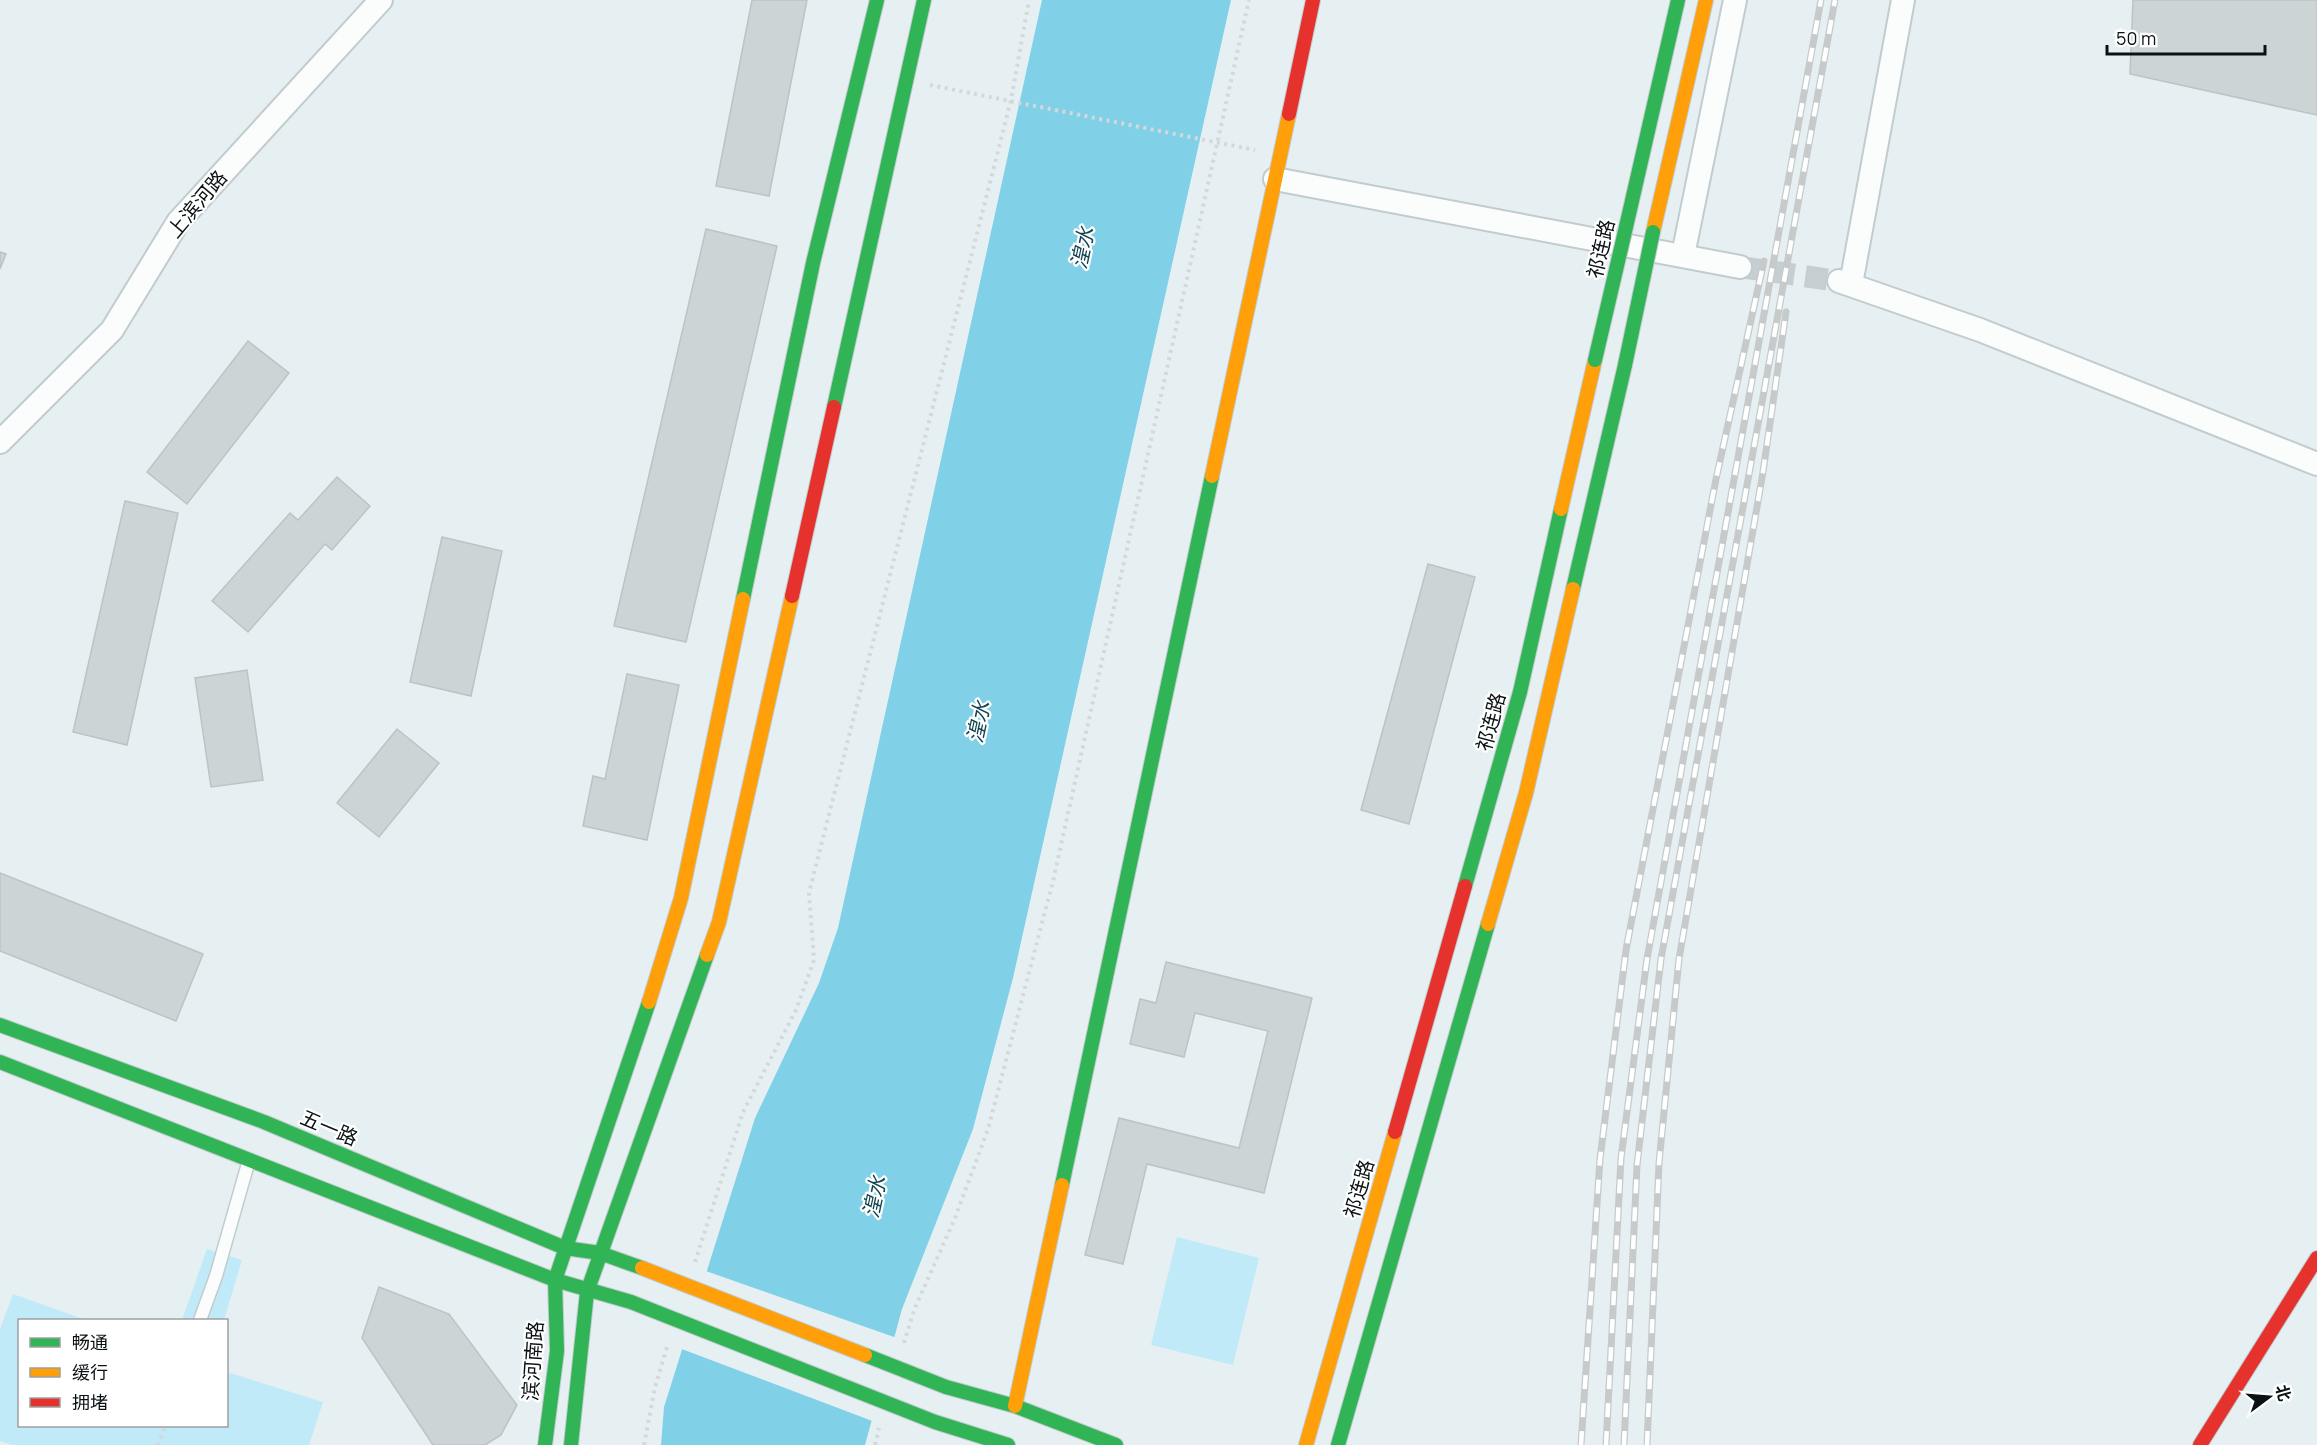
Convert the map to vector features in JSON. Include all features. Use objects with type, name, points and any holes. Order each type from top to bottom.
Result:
[{"type":"main road","name":"滨河南路","points":[[545,1445],[557,1351],[555,1280],[638,1038],[681,898],[813,263],[877,0]]},
{"type":"main road","points":[[571,1445],[587,1292],[719,922],[924,0]]},
{"type":"main road","points":[[1015,1406],[1313,0]]},
{"type":"main road","name":"祁连路","points":[[1306,1445],[1520,692],[1678,0]]},
{"type":"main road","points":[[1338,1445],[1526,793],[1625,365],[1706,0]]},
{"type":"main road","name":"五一路","points":[[0,1025],[264,1122],[565,1248],[600,1253],[642,1268],[946,1387],[1015,1406],[1116,1445]]},
{"type":"main road","points":[[0,1062],[555,1280],[587,1292],[631,1302],[983,1441],[1008,1445]]},
{"type":"main road","points":[[2200,1445],[2317,1258]]},
{"type":"street","name":"上滨河路","points":[[0,442],[112,330],[178,222],[381,0]]},
{"type":"street","points":[[1683,255],[1735,0]]},
{"type":"street","points":[[1903,0],[1845,283],[1980,330],[2317,464]]},
{"type":"street","points":[[1275,179],[1740,267]]},
{"type":"lane","points":[[200,1319],[216,1276],[249,1159]]},
{"type":"path","points":[[693,1266],[742,1112],[796,1010],[814,960],[809,892],[1011,100],[1029,0]]},
{"type":"path","points":[[902,1352],[914,1310],[955,1218],[988,1129],[1053,881],[1249,0]]},
{"type":"path","points":[[959,90],[1279,155]]},
{"type":"path","points":[[644,1445],[655,1387],[669,1343]]},
{"type":"path","points":[[158,1445],[164,1427]]},
{"type":"path","points":[[875,1445],[879,1427]]},
{"type":"shaded area","points":[[1177,1237],[1259,1258],[1233,1365],[1151,1345]]},
{"type":"shaded area","points":[[207,1249],[242,1260],[224,1319],[182,1319]]},
{"type":"shaded area","points":[[13,1294],[83,1319],[18,1319],[18,1427],[228,1427],[228,1372],[323,1402],[309,1445],[12,1445],[0,1441],[0,1329]]},
{"type":"water","name":"湟水","points":[[1042,0],[1231,0],[1013,978],[973,1129],[902,1309],[865,1445],[661,1445],[664,1407],[755,1118],[819,983],[838,928]]},
{"type":"pier","points":[[703,1270],[897,1338],[875,1422],[679,1348]]},
{"type":"building","points":[[752,0],[807,0],[769,196],[716,186]]},
{"type":"building","points":[[2133,0],[2317,0],[2317,115],[2130,74]]},
{"type":"building","points":[[706,229],[777,246],[686,642],[614,626]]},
{"type":"building","points":[[0,252],[6,254],[0,269]]},
{"type":"building","points":[[248,341],[289,373],[187,504],[147,472]]},
{"type":"building","points":[[337,477],[370,506],[332,550],[325,544],[248,632],[212,601],[290,513],[298,520]]},
{"type":"building","points":[[125,501],[178,513],[127,745],[73,732]]},
{"type":"building","points":[[442,537],[502,551],[471,696],[410,682]]},
{"type":"building","points":[[1428,564],[1475,577],[1409,824],[1361,810]]},
{"type":"building","points":[[247,670],[263,780],[211,787],[195,678]]},
{"type":"building","points":[[627,674],[679,685],[647,840],[583,826],[593,776],[605,779]]},
{"type":"building","points":[[397,729],[439,763],[379,837],[337,803]]},
{"type":"building","points":[[0,873],[203,954],[176,1021],[0,951]]},
{"type":"building","points":[[1166,962],[1312,998],[1264,1193],[1147,1164],[1123,1264],[1085,1255],[1119,1118],[1239,1148],[1268,1031],[1195,1013],[1184,1057],[1130,1044],[1140,999],[1156,1003]]},
{"type":"building","points":[[379,1287],[449,1314],[517,1405],[501,1435],[485,1445],[433,1445],[362,1338]]},
{"type":"tunnel","points":[[1740,267],[1839,281]]},
{"type":"railway","points":[[1606,1445],[1621,1158],[1647,959],[1821,0]]},
{"type":"railway","points":[[1624,1445],[1637,1165],[1661,959],[1835,0]]},
{"type":"railway","points":[[1581,1445],[1600,1159],[1626,950],[1716,479],[1764,261]]},
{"type":"railway","points":[[1647,1445],[1659,1163],[1679,959],[1763,472],[1786,312]]},
{"type":"traffic: fast","points":[[743,599],[813,263],[877,0]]},
{"type":"traffic: fast","points":[[834,407],[924,0]]},
{"type":"traffic: fast","points":[[1626,227],[1678,0]]},
{"type":"traffic: fast","points":[[1595,360],[1626,227]]},
{"type":"traffic: fast","points":[[1625,365],[1653,232]]},
{"type":"traffic: fast","points":[[1573,589],[1625,365]]},
{"type":"traffic: fast","points":[[1062,1185],[1212,476]]},
{"type":"traffic: fast","points":[[1465,886],[1520,692],[1561,509]]},
{"type":"traffic: fast","points":[[1338,1445],[1488,924]]},
{"type":"traffic: fast","points":[[571,1445],[587,1292],[707,955]]},
{"type":"traffic: fast","points":[[545,1445],[557,1351],[555,1280],[649,1002]]},
{"type":"traffic: fast","points":[[0,1025],[264,1122],[565,1248],[600,1253],[642,1268]]},
{"type":"traffic: fast","points":[[0,1062],[555,1280],[631,1302]]},
{"type":"traffic: fast","points":[[631,1302],[935,1422]]},
{"type":"traffic: fast","points":[[865,1355],[946,1387]]},
{"type":"traffic: fast","points":[[946,1387],[1015,1406],[1116,1445]]},
{"type":"traffic: fast","points":[[935,1422],[1008,1445]]},
{"type":"traffic: slow","points":[[1653,232],[1706,0]]},
{"type":"traffic: slow","points":[[1212,476],[1289,114]]},
{"type":"traffic: slow","points":[[1561,509],[1595,360]]},
{"type":"traffic: slow","points":[[1488,924],[1526,793],[1573,589]]},
{"type":"traffic: slow","points":[[707,955],[719,922],[792,596]]},
{"type":"traffic: slow","points":[[649,1002],[681,898],[743,599]]},
{"type":"traffic: slow","points":[[1306,1445],[1395,1132]]},
{"type":"traffic: slow","points":[[1015,1406],[1062,1185]]},
{"type":"traffic: slow","points":[[642,1268],[865,1355]]},
{"type":"traffic: jam","points":[[1289,114],[1313,0]]},
{"type":"traffic: jam","points":[[792,596],[834,407]]},
{"type":"traffic: jam","points":[[1395,1132],[1465,886]]},
{"type":"traffic: jam","points":[[2200,1445],[2317,1258]]}]
